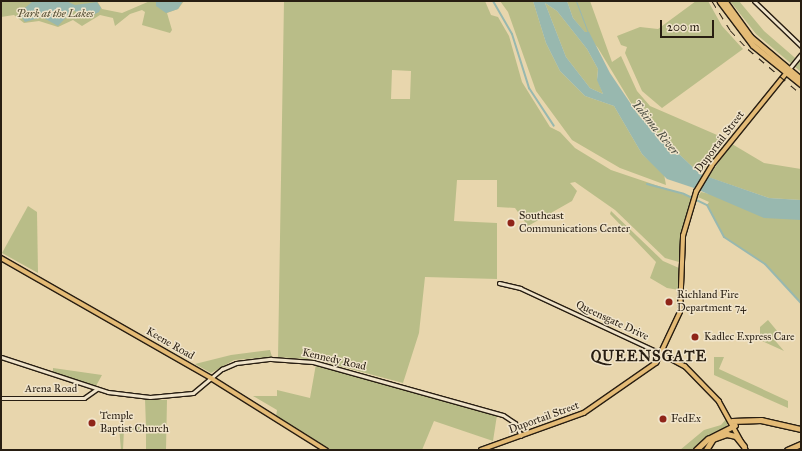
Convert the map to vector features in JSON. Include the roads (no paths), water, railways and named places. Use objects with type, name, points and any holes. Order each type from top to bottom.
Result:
[{"type":"highway","points":[[720,1],[745,36],[788,71],[801,79]]},
{"type":"highway","points":[[724,1],[751,37],[801,84]]},
{"type":"highway","points":[[696,450],[708,438],[733,423],[761,420],[801,429]]},
{"type":"highway","points":[[706,450],[713,439],[727,434],[736,436],[745,448]]},
{"type":"highway","points":[[787,450],[801,444]]},
{"type":"main road","name":"Duportail Street","points":[[481,450],[584,413],[648,370],[662,354],[682,306],[683,236],[691,204],[705,175],[726,146],[788,71]]},
{"type":"main road","name":"Keene Road","points":[[1,258],[212,378],[326,450]]},
{"type":"main road","name":"Queensgate Drive","points":[[662,354],[690,370],[723,406],[745,448]]},
{"type":"street","points":[[754,1],[801,46]]},
{"type":"street","name":"Duportail Street","points":[[788,71],[801,54]]},
{"type":"street","name":"Queensgate Drive","points":[[499,284],[520,288],[662,354]]},
{"type":"street","name":"Kennedy Road","points":[[1,358],[97,389],[131,396],[180,397],[197,391],[224,368],[246,361],[285,360],[320,364],[503,415],[515,423],[521,436]]},
{"type":"street","name":"Arena Road","points":[[1,398],[84,398],[97,389]]},
{"type":"water","points":[[33,1],[66,1],[75,5],[97,2],[101,8],[99,12],[87,18],[73,10],[58,26],[42,17],[25,22],[19,13]]},
{"type":"water","points":[[156,1],[183,1],[178,9],[166,13],[156,6]]},
{"type":"water","points":[[533,1],[567,1],[573,18],[585,32],[589,32],[610,73],[639,116],[700,174],[769,198],[801,200],[801,220],[764,218],[694,188],[667,179],[642,154],[614,106],[585,96],[560,71],[546,43]],"holes":[[[545,3],[557,11],[587,49],[598,69],[597,80],[603,94],[590,88],[566,57]]]},
{"type":"waterway","points":[[493,1],[512,34],[529,88],[554,126]]},
{"type":"waterway","points":[[576,1],[588,32]]},
{"type":"waterway","points":[[647,184],[684,194],[707,205],[724,237],[765,264],[801,303]]},
{"type":"railway","points":[[712,1],[730,30],[748,49],[801,94]]},
{"type":"place","name":"Southeast Communications Center","points":[[511,223]]},
{"type":"place","name":"Richland Fire Department 74","points":[[669,302]]},
{"type":"place","name":"Kadlec Express Care","points":[[695,337]]},
{"type":"place","name":"FedEx","points":[[663,419]]},
{"type":"place","name":"Temple Baptist Church","points":[[92,423]]},
{"type":"district","name":"QUEENSGATE","points":[[649,357]]},
{"type":"park label","name":"Park at the Lakes","points":[[55,14]]},
{"type":"water label","name":"Yakima River","points":[[655,128]]}]
